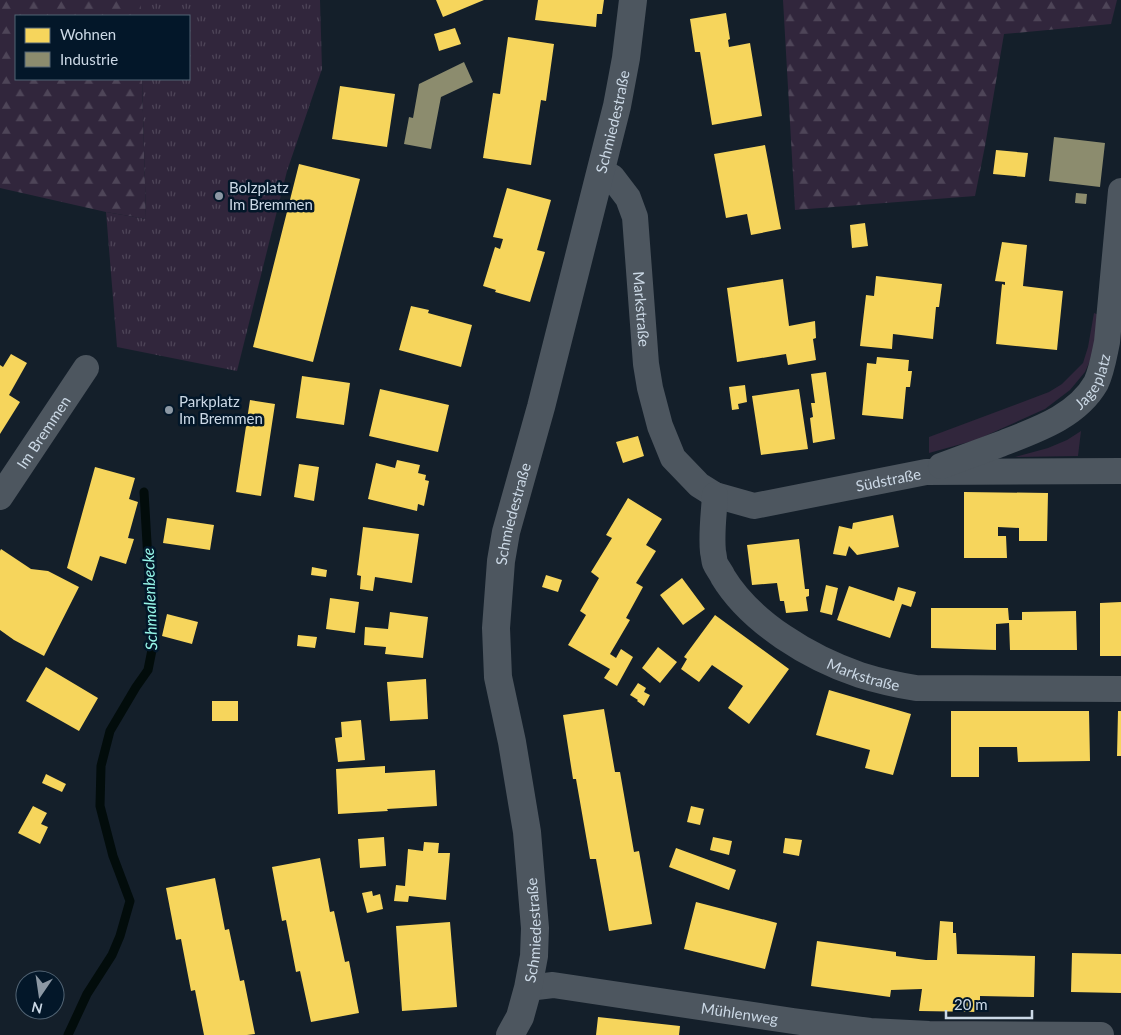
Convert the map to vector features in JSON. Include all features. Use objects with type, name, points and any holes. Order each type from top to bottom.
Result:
[{"type":"main road","name":"Schmiedestraße","points":[[510,1035],[520,1017],[528,988],[534,956],[535,928],[526,832],[512,742],[498,677],[496,628],[501,561],[506,532],[541,407],[617,106],[626,58],[633,0]]},
{"type":"street","name":"Markstraße","points":[[600,172],[612,177],[628,198],[635,217],[646,364],[660,426],[673,458]]},
{"type":"street","name":"Jageplatz","points":[[926,472],[1049,424],[1078,405],[1090,392],[1103,364],[1107,342],[1121,192]]},
{"type":"street","name":"Im Bremmen","points":[[0,497],[86,368]]},
{"type":"street","name":"Südstraße","points":[[673,458],[699,485],[715,495],[754,506],[926,472],[1121,471]]},
{"type":"street","name":"Markstraße","points":[[715,495],[712,538],[715,563],[731,590],[750,611],[768,626],[825,661],[858,674],[916,688],[1121,689]]},
{"type":"street","name":"Mühlenweg","points":[[528,988],[553,985],[870,1031],[929,1034],[1101,1035]]},
{"type":"green space","points":[[0,0],[141,0],[141,15],[15,15],[15,80],[142,80],[146,219],[0,188]]},
{"type":"green space","points":[[141,0],[320,0],[322,69],[287,171],[237,371],[117,347],[106,212],[146,219],[142,80],[190,80],[190,15],[141,15]]},
{"type":"green space","points":[[783,0],[1117,0],[1111,24],[1004,34],[975,196],[795,210]]},
{"type":"green space","points":[[1094,313],[1099,315],[1093,354],[1085,372],[1070,390],[1045,409],[976,440],[929,453],[929,437],[1049,392],[1062,384],[1083,363]]},
{"type":"green space","points":[[1081,431],[1078,456],[1015,457],[1048,448],[1067,440]]},
{"type":"building: Wohnen","points":[[436,0],[484,0],[443,17]]},
{"type":"building: Wohnen","points":[[538,0],[604,0],[602,14],[597,14],[596,27],[535,20]]},
{"type":"building: Wohnen","points":[[726,13],[730,39],[728,40],[729,47],[750,43],[762,116],[712,125],[700,52],[695,52],[690,19]]},
{"type":"building: Wohnen","points":[[455,28],[461,44],[439,51],[434,34]]},
{"type":"building: Wohnen","points":[[508,37],[554,44],[546,101],[541,100],[531,165],[483,158],[493,93],[500,94]]},
{"type":"building: Wohnen","points":[[340,86],[395,94],[387,147],[332,139]]},
{"type":"building: Wohnen","points":[[765,145],[781,229],[751,235],[747,214],[726,218],[714,154]]},
{"type":"building: Wohnen","points":[[996,150],[1028,153],[1025,177],[993,174]]},
{"type":"building: Wohnen","points":[[299,164],[360,179],[313,362],[253,347]]},
{"type":"building: Wohnen","points":[[507,188],[551,200],[537,250],[545,252],[530,302],[495,292],[496,290],[483,286],[495,247],[500,249],[503,239],[493,237]]},
{"type":"building: Wohnen","points":[[865,223],[868,246],[852,248],[850,225]]},
{"type":"building: Wohnen","points":[[1002,242],[1027,245],[1023,286],[1063,291],[1057,350],[996,344],[1002,284],[1005,285],[1005,282],[995,281]]},
{"type":"building: Wohnen","points":[[876,276],[942,284],[939,307],[936,307],[933,339],[893,334],[892,349],[860,346],[866,295],[874,296]]},
{"type":"building: Wohnen","points":[[783,279],[789,326],[815,321],[816,338],[813,339],[816,360],[788,365],[786,354],[737,362],[727,288]]},
{"type":"building: Wohnen","points":[[411,306],[429,310],[428,313],[472,325],[461,367],[399,350]]},
{"type":"building: Wohnen","points":[[11,354],[27,363],[9,395],[20,402],[0,434],[0,365],[3,367]]},
{"type":"building: Wohnen","points":[[877,357],[909,360],[908,371],[912,371],[910,387],[906,387],[903,419],[862,415],[867,363],[876,364]]},
{"type":"building: Wohnen","points":[[826,372],[835,439],[813,443],[810,418],[813,417],[811,403],[815,403],[811,374]]},
{"type":"building: Wohnen","points":[[302,376],[350,383],[344,425],[296,418]]},
{"type":"building: Wohnen","points":[[745,385],[747,402],[738,404],[739,409],[732,410],[729,387]]},
{"type":"building: Wohnen","points":[[380,389],[449,405],[438,452],[369,436]]},
{"type":"building: Wohnen","points":[[799,389],[808,449],[761,455],[752,396]]},
{"type":"building: Wohnen","points":[[250,400],[275,404],[261,496],[236,492]]},
{"type":"building: Wohnen","points":[[638,436],[644,456],[623,463],[616,442]]},
{"type":"building: Wohnen","points":[[397,460],[420,465],[418,473],[426,475],[425,480],[429,481],[424,506],[418,504],[417,511],[368,499],[376,463],[395,468]]},
{"type":"building: Wohnen","points":[[299,464],[319,467],[314,501],[294,497]]},
{"type":"building: Wohnen","points":[[95,467],[135,478],[129,499],[138,502],[128,538],[134,539],[126,564],[100,556],[92,581],[67,568]]},
{"type":"building: Wohnen","points":[[964,492],[1048,493],[1047,541],[1019,541],[1019,528],[998,527],[998,536],[1006,536],[1007,558],[964,558]]},
{"type":"building: Wohnen","points":[[628,498],[662,519],[646,545],[656,551],[636,583],[643,587],[626,618],[630,620],[610,654],[616,658],[621,649],[633,657],[617,686],[604,678],[610,669],[568,645],[586,615],[580,611],[599,578],[591,572],[612,538],[606,535]]},
{"type":"building: Wohnen","points":[[893,515],[899,547],[857,555],[849,546],[846,556],[833,554],[839,526],[852,529],[853,523]]},
{"type":"building: Wohnen","points":[[167,518],[214,525],[210,550],[163,543]]},
{"type":"building: Wohnen","points":[[363,527],[419,534],[412,583],[375,577],[373,591],[360,589],[361,576],[357,575]]},
{"type":"building: Wohnen","points":[[799,539],[805,589],[809,589],[809,596],[806,597],[808,611],[786,613],[784,601],[780,601],[777,583],[752,585],[747,545]]},
{"type":"building: Wohnen","points":[[1,549],[31,569],[48,571],[79,587],[44,656],[0,630]]},
{"type":"building: Wohnen","points":[[312,567],[327,570],[326,577],[311,575]]},
{"type":"building: Wohnen","points":[[546,575],[562,580],[558,592],[542,587]]},
{"type":"building: Wohnen","points":[[682,578],[705,609],[683,625],[660,595]]},
{"type":"building: Wohnen","points":[[826,585],[838,588],[832,615],[820,612]]},
{"type":"building: Wohnen","points":[[849,586],[894,601],[898,587],[916,592],[911,607],[902,604],[890,638],[837,620]]},
{"type":"building: Wohnen","points":[[330,598],[359,602],[355,633],[326,629]]},
{"type":"building: Wohnen","points":[[1121,602],[1121,656],[1100,656],[1100,603]]},
{"type":"building: Wohnen","points":[[931,608],[1008,608],[1009,620],[1022,620],[1022,612],[1076,611],[1077,650],[1010,650],[1009,623],[996,624],[996,650],[931,648]]},
{"type":"building: Wohnen","points":[[390,612],[428,617],[423,658],[385,654],[386,647],[364,645],[365,627],[388,629]]},
{"type":"building: Wohnen","points":[[167,614],[198,622],[192,644],[162,636]]},
{"type":"building: Wohnen","points":[[715,615],[789,669],[749,724],[728,708],[743,686],[712,665],[699,682],[681,669],[687,659],[684,657]]},
{"type":"building: Wohnen","points":[[298,635],[317,637],[315,648],[297,646]]},
{"type":"building: Wohnen","points":[[658,647],[677,662],[660,683],[642,668]]},
{"type":"building: Wohnen","points":[[46,667],[98,698],[79,731],[26,701]]},
{"type":"building: Wohnen","points":[[426,679],[428,719],[390,721],[387,682]]},
{"type":"building: Wohnen","points":[[638,683],[646,688],[644,692],[650,695],[644,706],[630,695]]},
{"type":"building: Wohnen","points":[[829,690],[911,714],[893,775],[865,768],[870,750],[816,735]]},
{"type":"building: Wohnen","points":[[212,701],[238,701],[238,721],[212,721]]},
{"type":"building: Wohnen","points":[[604,709],[615,772],[620,772],[634,852],[639,851],[652,924],[609,931],[596,859],[590,859],[576,779],[573,779],[563,715]]},
{"type":"building: Wohnen","points":[[951,711],[1089,711],[1090,761],[1018,762],[1017,747],[979,747],[979,777],[951,777]]},
{"type":"building: Wohnen","points":[[1118,711],[1121,711],[1121,756],[1117,756]]},
{"type":"building: Wohnen","points":[[361,720],[365,760],[338,762],[335,738],[342,737],[341,722]]},
{"type":"building: Wohnen","points":[[385,766],[385,773],[435,770],[437,806],[338,814],[336,769]]},
{"type":"building: Wohnen","points":[[46,774],[66,784],[62,792],[42,783]]},
{"type":"building: Wohnen","points":[[33,806],[47,813],[41,824],[48,827],[40,844],[18,833]]},
{"type":"building: Wohnen","points":[[691,806],[704,809],[700,825],[687,822]]},
{"type":"building: Wohnen","points":[[384,837],[386,866],[360,868],[358,839]]},
{"type":"building: Wohnen","points":[[713,837],[732,841],[729,855],[710,850]]},
{"type":"building: Wohnen","points":[[785,838],[802,840],[799,856],[783,853]]},
{"type":"building: Wohnen","points":[[424,842],[439,843],[438,853],[450,853],[446,900],[409,896],[408,902],[394,901],[396,885],[405,886],[408,849],[423,851]]},
{"type":"building: Wohnen","points":[[676,848],[736,870],[729,890],[669,867]]},
{"type":"building: Wohnen","points":[[320,858],[330,912],[334,911],[345,962],[349,961],[359,1013],[311,1022],[300,971],[296,972],[286,920],[282,921],[272,867]]},
{"type":"building: Wohnen","points":[[215,878],[225,930],[229,929],[240,981],[244,980],[255,1034],[204,1035],[195,990],[191,991],[181,939],[176,940],[166,888]]},
{"type":"building: Wohnen","points":[[372,891],[373,896],[380,894],[383,909],[367,913],[362,893]]},
{"type":"building: Wohnen","points":[[696,902],[777,923],[765,969],[684,949]]},
{"type":"building: Wohnen","points":[[940,921],[953,922],[953,933],[956,933],[957,954],[1035,956],[1034,997],[980,996],[980,1012],[919,1011],[922,989],[891,990],[890,997],[811,986],[817,941],[896,952],[896,956],[937,960]]},
{"type":"building: Wohnen","points":[[450,922],[457,1007],[402,1011],[396,926]]},
{"type":"building: Wohnen","points":[[1072,953],[1121,954],[1121,993],[1071,992]]},
{"type":"building: Wohnen","points":[[598,1017],[680,1026],[679,1035],[596,1035]]},
{"type":"building: Industrie","points":[[464,62],[473,82],[441,97],[431,149],[404,144],[409,117],[413,118],[419,84]]},
{"type":"building: Industrie","points":[[1054,137],[1105,143],[1100,187],[1049,181]]},
{"type":"building: Industrie","points":[[1076,193],[1087,194],[1086,204],[1075,203]]},
{"type":"waterway","name":"Schmalenbecke","points":[[68,1035],[87,994],[112,955],[120,936],[130,901],[113,856],[100,806],[101,766],[110,731],[148,670],[153,645],[144,492]]},
{"type":"place","name":"Bolzplatz Im Bremmen","points":[[219,196]]},
{"type":"place","name":"Parkplatz Im Bremmen","points":[[169,410]]}]
